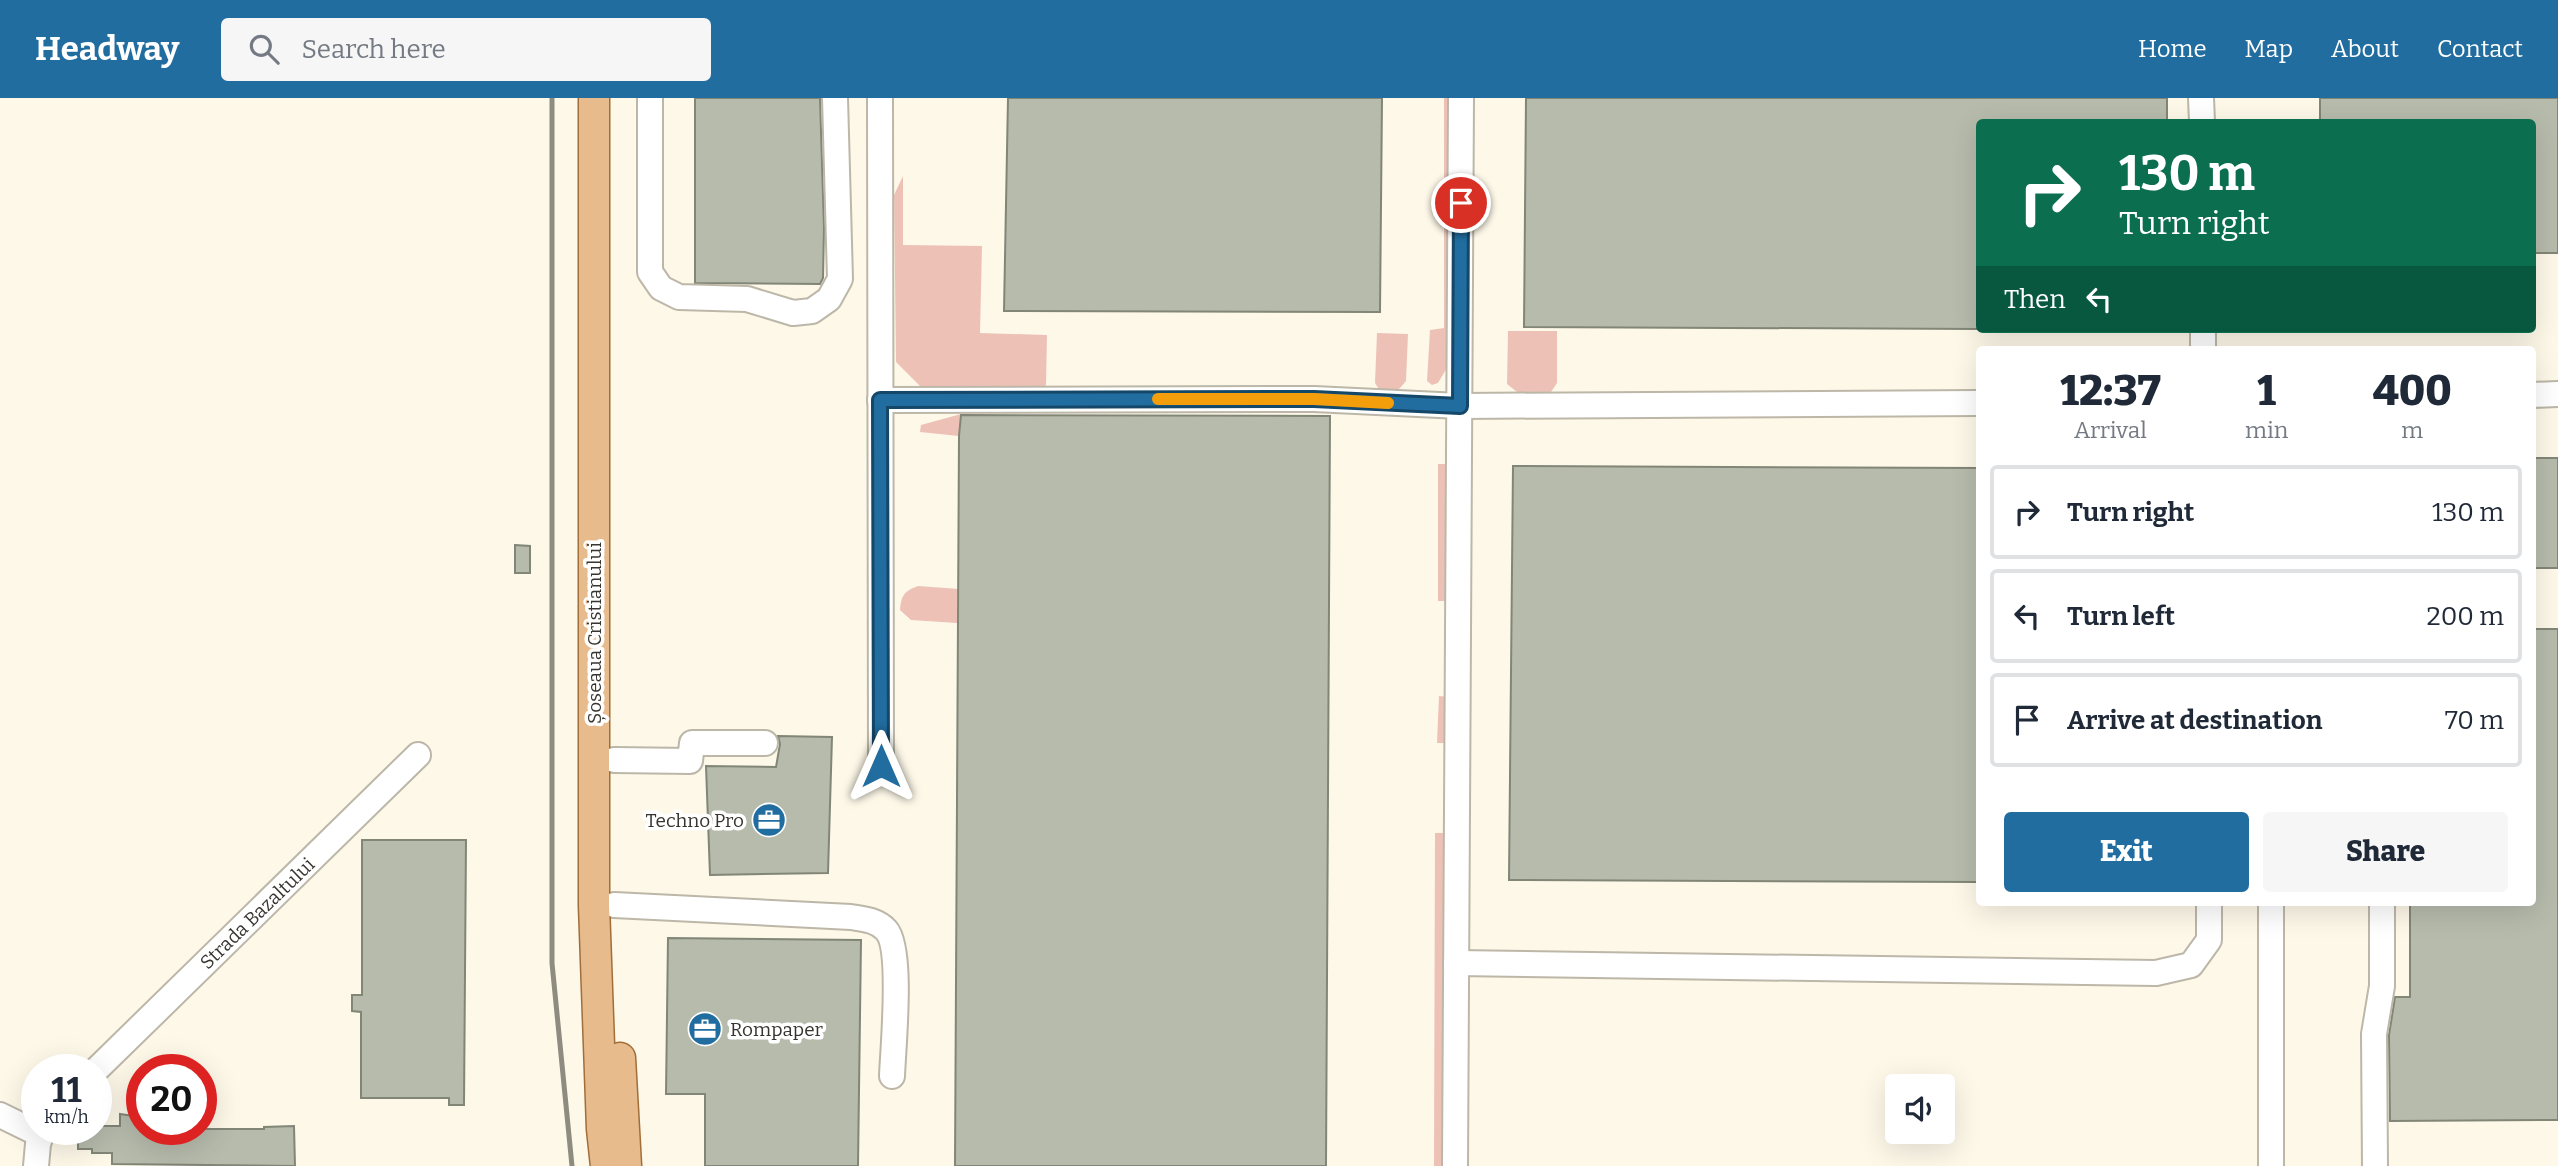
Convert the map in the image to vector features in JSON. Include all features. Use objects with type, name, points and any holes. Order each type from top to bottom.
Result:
[{"type":"main road","name":"Șoseaua Cristianului","points":[[594,98],[594,905],[602,1129]]},
{"type":"main road","name":"Șoseaua Cristianului","points":[[613,98],[614,905],[626,1166]]},
{"type":"main road","points":[[602,1129],[606,1166]]},
{"type":"street","points":[[650,98],[650,272],[661,288],[679,297],[747,299],[793,313],[812,311],[830,299],[840,279],[835,98]]},
{"type":"street","points":[[880,98],[881,766]]},
{"type":"street","points":[[1455,1166],[1461,98]]},
{"type":"street","points":[[2201,98],[2202,119]]},
{"type":"street","points":[[2536,395],[2558,394]]},
{"type":"street","points":[[880,400],[1314,399],[1460,406],[1976,403]]},
{"type":"street","points":[[614,760],[690,761],[692,743],[765,743]]},
{"type":"street","name":"Strada Bazaltului","points":[[112,1054],[418,755]]},
{"type":"street","points":[[614,905],[871,920],[886,930],[893,943],[895,963],[892,1076]]},
{"type":"street","points":[[1456,963],[2156,972],[2191,965],[2209,940],[2209,906]]},
{"type":"street","points":[[2271,906],[2272,1166]]},
{"type":"street","points":[[2375,1166],[2374,1034],[2382,986],[2382,906]]},
{"type":"street","points":[[0,1115],[21,1124]]},
{"type":"street","name":"Șoseaua Cristianului","points":[[593,1166],[602,1129]]},
{"type":"street","points":[[36,1166],[40,1145]]},
{"type":"shaded area","points":[[1444,98],[1452,98],[1448,366],[1438,383],[1432,385],[1427,381],[1430,330],[1444,328]]},
{"type":"shaded area","points":[[903,176],[903,245],[982,246],[980,333],[1047,335],[1046,385],[1040,389],[922,388],[896,362],[894,195]]},
{"type":"shaded area","points":[[1508,331],[1557,331],[1557,383],[1551,392],[1517,392],[1507,384]]},
{"type":"shaded area","points":[[1377,333],[1408,334],[1406,381],[1392,393],[1380,391],[1375,383]]},
{"type":"shaded area","points":[[961,414],[959,436],[920,432],[921,425]]},
{"type":"shaded area","points":[[1438,464],[1451,464],[1450,598],[1446,601],[1438,601]]},
{"type":"shaded area","points":[[918,586],[959,589],[957,623],[911,620],[900,610],[904,595]]},
{"type":"shaded area","points":[[1439,696],[1450,697],[1447,743],[1437,743]]},
{"type":"shaded area","points":[[1435,833],[1452,833],[1451,1166],[1434,1166]]},
{"type":"building","points":[[695,98],[820,98],[824,228],[823,278],[820,284],[695,283]]},
{"type":"building","points":[[1008,98],[1382,98],[1380,312],[1004,311]]},
{"type":"building","points":[[1526,98],[2167,98],[2167,119],[1976,119],[1976,329],[1524,327]]},
{"type":"building","points":[[2320,98],[2558,98],[2558,253],[2536,253],[2536,119],[2320,119]]},
{"type":"building","points":[[961,415],[1330,416],[1326,1166],[955,1166]]},
{"type":"building","points":[[2536,458],[2558,458],[2558,568],[2536,568]]},
{"type":"building","points":[[1513,466],[1976,468],[1976,882],[1509,880]]},
{"type":"building","points":[[515,545],[530,546],[530,573],[515,573]]},
{"type":"building","points":[[2536,629],[2558,629],[2558,1120],[2390,1121],[2389,1035],[2395,997],[2410,997],[2410,906],[2536,906]]},
{"type":"building","name":"Techno Pro","points":[[778,736],[832,737],[828,873],[710,875],[706,766],[776,767],[780,744]]},
{"type":"building","points":[[362,840],[466,840],[464,1105],[449,1105],[449,1098],[361,1098],[361,1012],[352,1011],[352,995],[362,995]]},
{"type":"building","points":[[668,938],[861,940],[858,1166],[705,1166],[705,1094],[666,1094]]},
{"type":"building","points":[[120,1114],[126,1115],[126,1145],[217,1145],[217,1129],[294,1126],[295,1166],[112,1164],[112,1153],[92,1153],[92,1149],[78,1149],[78,1145],[112,1145],[112,1126],[120,1126]]},
{"type":"railway","points":[[552,98],[552,963],[572,1166]]},
{"type":"slow traffic","points":[[1158,399],[1314,399],[1388,403]]},
{"type":"place","name":"Techno Pro","points":[[769,820]]},
{"type":"place","name":"Rompaper","points":[[705,1029]]},
{"type":"route","points":[[881,766],[880,400],[1314,399],[1460,406],[1461,203]]}]
